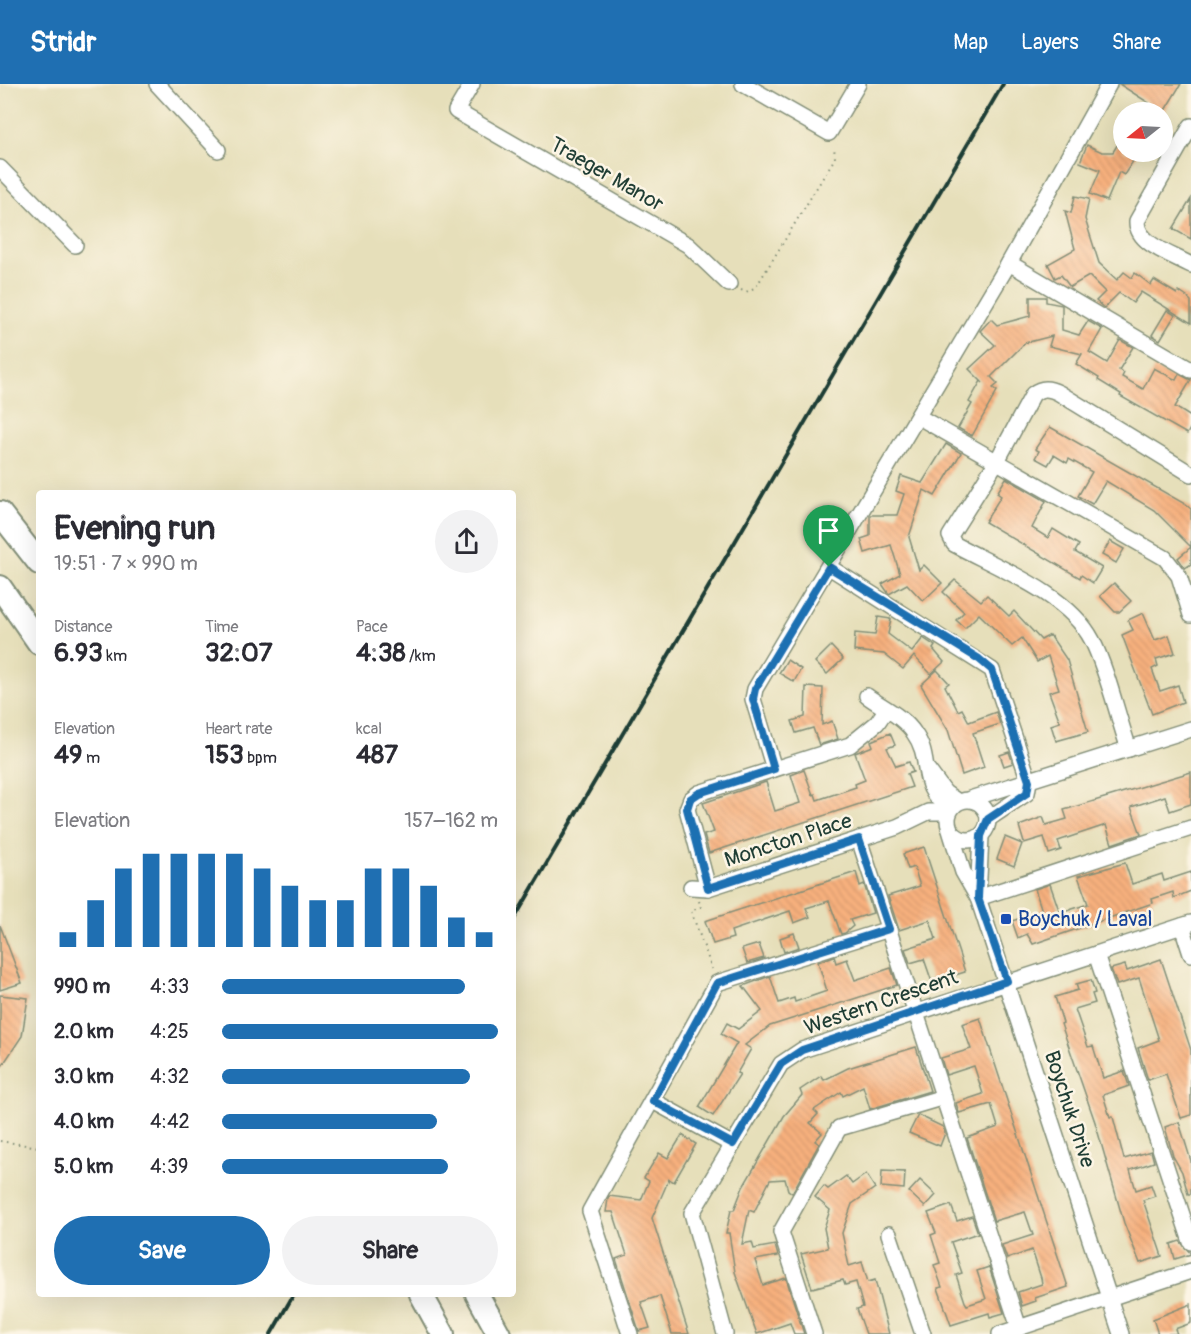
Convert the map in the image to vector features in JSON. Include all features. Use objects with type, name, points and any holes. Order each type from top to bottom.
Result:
[{"type":"highway","points":[[0,513],[36,560]]},
{"type":"highway","points":[[0,587],[36,639]]},
{"type":"highway","points":[[424,1297],[443,1334]]},
{"type":"highway","points":[[479,1297],[499,1334]]},
{"type":"street","points":[[157,84],[218,150]]},
{"type":"street","name":"Traeger Manor","points":[[471,84],[456,111],[688,244],[729,284]]},
{"type":"street","points":[[743,84],[829,133],[858,84]]},
{"type":"street","points":[[774,769],[753,699],[755,689],[1009,263],[1108,84]]},
{"type":"street","points":[[1191,126],[1137,221],[1137,231],[1142,238],[1191,265]]},
{"type":"street","points":[[0,168],[75,245]]},
{"type":"street","points":[[1009,263],[1191,370]]},
{"type":"street","points":[[1129,749],[1092,640],[1077,619],[1056,600],[951,541],[951,530],[997,461],[1033,393],[1046,388],[1059,393],[1191,474]]},
{"type":"street","points":[[919,417],[1165,558],[1179,576],[1191,615]]},
{"type":"street","points":[[829,567],[979,659],[992,670],[1029,781],[1027,793],[988,819],[981,804],[954,813]]},
{"type":"street","points":[[867,696],[906,723],[916,734],[926,767],[930,791],[937,801],[954,813],[964,840],[981,836]]},
{"type":"street","points":[[708,888],[687,809],[690,799],[699,793],[850,745],[877,723],[886,710]]},
{"type":"street","points":[[954,813],[1029,781],[1191,729]]},
{"type":"street","name":"Moncton Place","points":[[691,887],[708,888],[897,827],[928,812],[954,813]]},
{"type":"street","name":"Boychuk Drive","points":[[954,813],[963,872],[978,898],[1007,981],[1121,1334]]},
{"type":"street","name":"Boychuk Drive","points":[[978,898],[981,836],[988,819]]},
{"type":"street","points":[[978,898],[1191,828]]},
{"type":"street","points":[[859,839],[918,1012],[1019,1328]]},
{"type":"street","points":[[1186,925],[1191,954]]},
{"type":"street","name":"Western Crescent","points":[[725,1334],[692,1213],[781,1064],[802,1050],[1007,981],[1186,925]]},
{"type":"street","points":[[630,1334],[590,1211],[717,983],[889,929]]},
{"type":"street","points":[[1096,954],[1191,1242]]},
{"type":"street","points":[[814,1334],[781,1232],[839,1128],[944,1097]]},
{"type":"street","points":[[653,1101],[733,1144]]},
{"type":"street","points":[[889,1234],[922,1334]]},
{"type":"street","points":[[1000,1334],[1191,1270]]},
{"type":"path","points":[[746,292],[756,287],[835,158],[834,145]]},
{"type":"path","points":[[700,907],[691,911],[717,983]]},
{"type":"path","points":[[0,1141],[36,1147]]},
{"type":"building","points":[[1119,84],[1181,84],[1170,102],[1147,102]]},
{"type":"building","points":[[1087,145],[1102,152],[1113,152],[1113,162],[1132,162],[1124,175],[1119,172],[1107,201],[1090,194],[1100,170],[1080,162]]},
{"type":"building","points":[[1075,196],[1089,199],[1085,219],[1099,263],[1117,280],[1124,272],[1132,278],[1135,273],[1151,285],[1154,280],[1177,294],[1178,291],[1191,301],[1191,323],[1141,292],[1133,303],[1119,293],[1104,308],[1096,301],[1105,292],[1089,276],[1070,287],[1061,275],[1055,278],[1048,264],[1075,249],[1065,211],[1071,213]]},
{"type":"building","points":[[1191,199],[1191,239],[1173,229]]},
{"type":"building","points":[[1030,297],[1046,297],[1046,302],[1062,305],[1062,330],[1079,335],[1088,321],[1102,329],[1089,352],[1107,363],[1120,340],[1133,347],[1119,370],[1124,373],[1122,377],[1143,389],[1154,368],[1176,380],[1179,374],[1191,380],[1175,407],[1191,417],[1191,427],[1187,434],[1120,396],[1121,394],[1098,380],[1099,378],[1076,364],[1082,354],[1049,346],[1052,336],[1025,343],[991,377],[998,384],[993,388],[997,391],[972,436],[958,428],[972,404],[969,402],[981,381],[969,369],[995,345],[980,331],[991,319],[997,325],[1030,316]]},
{"type":"building","points":[[1167,310],[1175,315],[1160,340],[1152,335]]},
{"type":"building","points":[[1050,427],[1191,509],[1191,547],[1154,510],[1106,481],[1092,504],[1078,496],[1092,472],[1069,459],[1067,463],[1054,455],[1048,465],[1035,458],[1039,451],[1035,449]]},
{"type":"building","points":[[946,444],[961,453],[935,496],[924,490],[909,537],[919,570],[924,565],[942,583],[923,601],[907,584],[889,594],[882,584],[900,574],[891,545],[865,553],[861,539],[870,536],[870,515],[897,515],[904,494],[896,491],[901,476],[922,483]]},
{"type":"building","points":[[1006,478],[1046,501],[1032,528],[1048,538],[1053,529],[1079,545],[1075,552],[1102,568],[1093,583],[1081,575],[1080,578],[985,522],[1001,496],[997,493]]},
{"type":"building","points":[[1110,541],[1124,549],[1116,563],[1102,555]]},
{"type":"building","points":[[1191,547],[1191,564],[1185,568],[1178,558]]},
{"type":"building","points":[[955,580],[981,601],[987,595],[1009,616],[1014,611],[1041,640],[1050,635],[1067,660],[1088,732],[1056,741],[1051,725],[1060,722],[1049,692],[1059,689],[1048,656],[1037,662],[1022,638],[1012,646],[979,614],[965,628],[956,620],[964,612],[943,592]]},
{"type":"building","points":[[1114,583],[1131,601],[1119,612],[1115,612],[1100,596]]},
{"type":"building","points":[[1143,613],[1155,640],[1169,635],[1175,653],[1156,659],[1158,666],[1152,669],[1160,691],[1178,685],[1183,702],[1152,714],[1122,635],[1133,630],[1128,620]]},
{"type":"building","points":[[878,617],[891,619],[888,634],[912,652],[923,638],[935,646],[933,649],[944,662],[931,674],[914,656],[903,669],[884,654],[854,651],[855,633],[875,635]]},
{"type":"building","points":[[831,646],[843,659],[827,674],[815,662]]},
{"type":"building","points":[[787,660],[801,669],[794,682],[779,673]]},
{"type":"building","points":[[937,670],[949,683],[945,686],[958,711],[962,709],[969,722],[996,712],[1000,724],[973,733],[984,767],[962,775],[948,730],[921,685]]},
{"type":"building","points":[[806,687],[823,688],[822,725],[832,721],[838,739],[819,745],[813,728],[796,733],[792,721],[805,717]]},
{"type":"building","points":[[890,733],[895,745],[887,748],[896,766],[909,762],[913,772],[907,774],[912,787],[709,853],[704,835],[714,832],[703,803],[766,782],[775,811],[800,803],[791,775],[804,770],[817,800],[856,787],[855,784],[865,780],[855,753],[873,746],[871,741]]},
{"type":"building","points":[[1009,752],[1013,763],[1004,766],[1000,755]]},
{"type":"building","points":[[1191,772],[1191,804],[1170,811],[1165,796],[1131,807],[1141,834],[1112,844],[1106,825],[1058,841],[1061,850],[1049,854],[1044,837],[1024,843],[1019,826],[1043,817],[1046,825],[1067,819],[1064,810]]},
{"type":"building","points":[[1005,837],[1022,844],[1014,866],[997,859]]},
{"type":"building","points":[[924,847],[965,972],[932,982],[924,959],[910,963],[905,949],[936,939],[930,920],[899,930],[888,896],[920,886],[914,867],[908,869],[903,854]]},
{"type":"building","points":[[1125,863],[1132,884],[1162,874],[1164,881],[1191,872],[1191,891],[1174,898],[1173,892],[1152,899],[1153,903],[1033,944],[1027,934],[1018,938],[1012,921],[1042,911],[1035,889],[1050,884],[1060,913],[1088,904],[1078,876]]},
{"type":"building","points":[[856,872],[860,886],[864,884],[873,913],[850,920],[853,926],[845,933],[841,934],[829,901],[806,908],[810,917],[794,923],[790,911],[731,931],[733,938],[713,944],[705,921]]},
{"type":"building","points":[[0,925],[22,983],[0,990]]},
{"type":"building","points":[[794,933],[799,947],[784,952],[780,938]]},
{"type":"building","points":[[759,944],[764,958],[747,963],[742,949]]},
{"type":"building","points":[[834,956],[836,963],[847,959],[855,980],[891,968],[897,985],[770,1026],[745,1045],[751,1049],[737,1073],[740,1074],[713,1116],[699,1107],[737,1043],[721,1034],[727,1023],[738,1029],[762,1011],[743,986],[770,976],[779,1003],[794,998],[795,1002],[827,991],[818,962]]},
{"type":"building","points":[[1161,959],[1191,1050],[1191,1115],[1181,1118],[1166,1074],[1148,1080],[1138,1048],[1159,1040],[1139,978],[1117,985],[1111,969],[1125,965],[1127,971]]},
{"type":"building","points":[[1091,980],[1095,1003],[1075,1009],[1088,1047],[1093,1046],[1103,1078],[1124,1071],[1129,1086],[1103,1095],[1110,1117],[1113,1117],[1124,1159],[1151,1151],[1154,1162],[1130,1170],[1136,1190],[1151,1185],[1155,1196],[1143,1200],[1162,1256],[1140,1263],[1124,1223],[1095,1122],[1061,1024],[1063,1023],[1055,997],[1078,990],[1076,984]]},
{"type":"building","points":[[0,995],[28,998],[22,1036],[0,1069]]},
{"type":"building","points":[[980,1018],[1068,1287],[1035,1298],[1036,1301],[1022,1306],[1018,1292],[1042,1284],[1032,1250],[1007,1259],[1002,1245],[1033,1235],[1025,1212],[994,1221],[967,1138],[998,1127],[991,1104],[959,1113],[956,1103],[983,1094],[974,1066],[946,1075],[941,1058],[971,1049],[962,1024]]},
{"type":"building","points":[[916,1047],[930,1091],[870,1109],[863,1086],[843,1096],[841,1092],[814,1110],[818,1114],[810,1123],[822,1133],[815,1141],[819,1144],[792,1193],[788,1190],[785,1179],[770,1180],[754,1212],[749,1210],[742,1244],[752,1242],[754,1249],[775,1245],[778,1256],[755,1260],[763,1285],[786,1278],[804,1334],[794,1334],[790,1323],[757,1334],[735,1272],[729,1233],[726,1233],[731,1210],[734,1210],[743,1187],[784,1116],[802,1095],[800,1090],[821,1076],[824,1080],[848,1068]]},
{"type":"building","points":[[918,1115],[943,1127],[945,1133],[940,1146],[909,1133]]},
{"type":"building","points":[[1179,1122],[1191,1161],[1191,1194],[1188,1194],[1182,1172],[1173,1156],[1165,1127]]},
{"type":"building","points":[[682,1135],[696,1144],[674,1182],[669,1179],[652,1218],[689,1334],[672,1334],[660,1296],[641,1302],[650,1328],[639,1331],[616,1259],[627,1255],[613,1212],[606,1212],[608,1199],[609,1196],[641,1200],[649,1181],[644,1178],[659,1153],[668,1158]]},
{"type":"building","points":[[882,1171],[905,1172],[904,1189],[881,1187]]},
{"type":"building","points":[[866,1174],[875,1188],[852,1204],[842,1233],[849,1266],[862,1262],[868,1282],[875,1280],[889,1334],[866,1334],[857,1309],[863,1307],[856,1282],[845,1285],[843,1280],[812,1288],[801,1254],[828,1248],[824,1228],[830,1210],[815,1197],[824,1186],[828,1189],[846,1176],[852,1184]]},
{"type":"building","points":[[920,1180],[936,1195],[925,1207],[909,1192]]},
{"type":"building","points":[[951,1205],[957,1221],[972,1216],[978,1233],[951,1242],[962,1273],[956,1275],[965,1302],[967,1305],[986,1299],[977,1271],[989,1267],[1004,1313],[990,1317],[989,1313],[951,1325],[938,1288],[942,1287],[934,1265],[940,1263],[931,1235],[936,1233],[928,1213]]},
{"type":"building","points":[[1180,1241],[1191,1254],[1175,1259],[1171,1244]]},
{"type":"building","points":[[1191,1304],[1191,1323],[1175,1329],[1177,1334],[1158,1334],[1153,1319]]},
{"type":"railway","points":[[516,916],[1003,84]]},
{"type":"railway","points":[[271,1334],[292,1297]]},
{"type":"place","name":"Boychuk / Laval","points":[[1006,919]]},
{"type":"route","points":[[829,567],[979,659],[992,670],[1029,781],[1027,793],[988,819],[988,825],[981,836],[978,898],[1007,981],[802,1050],[781,1064],[733,1144],[653,1101],[717,983],[889,929],[859,839],[708,888],[687,809],[690,799],[699,793],[774,769],[753,699],[755,689],[829,567]]}]
